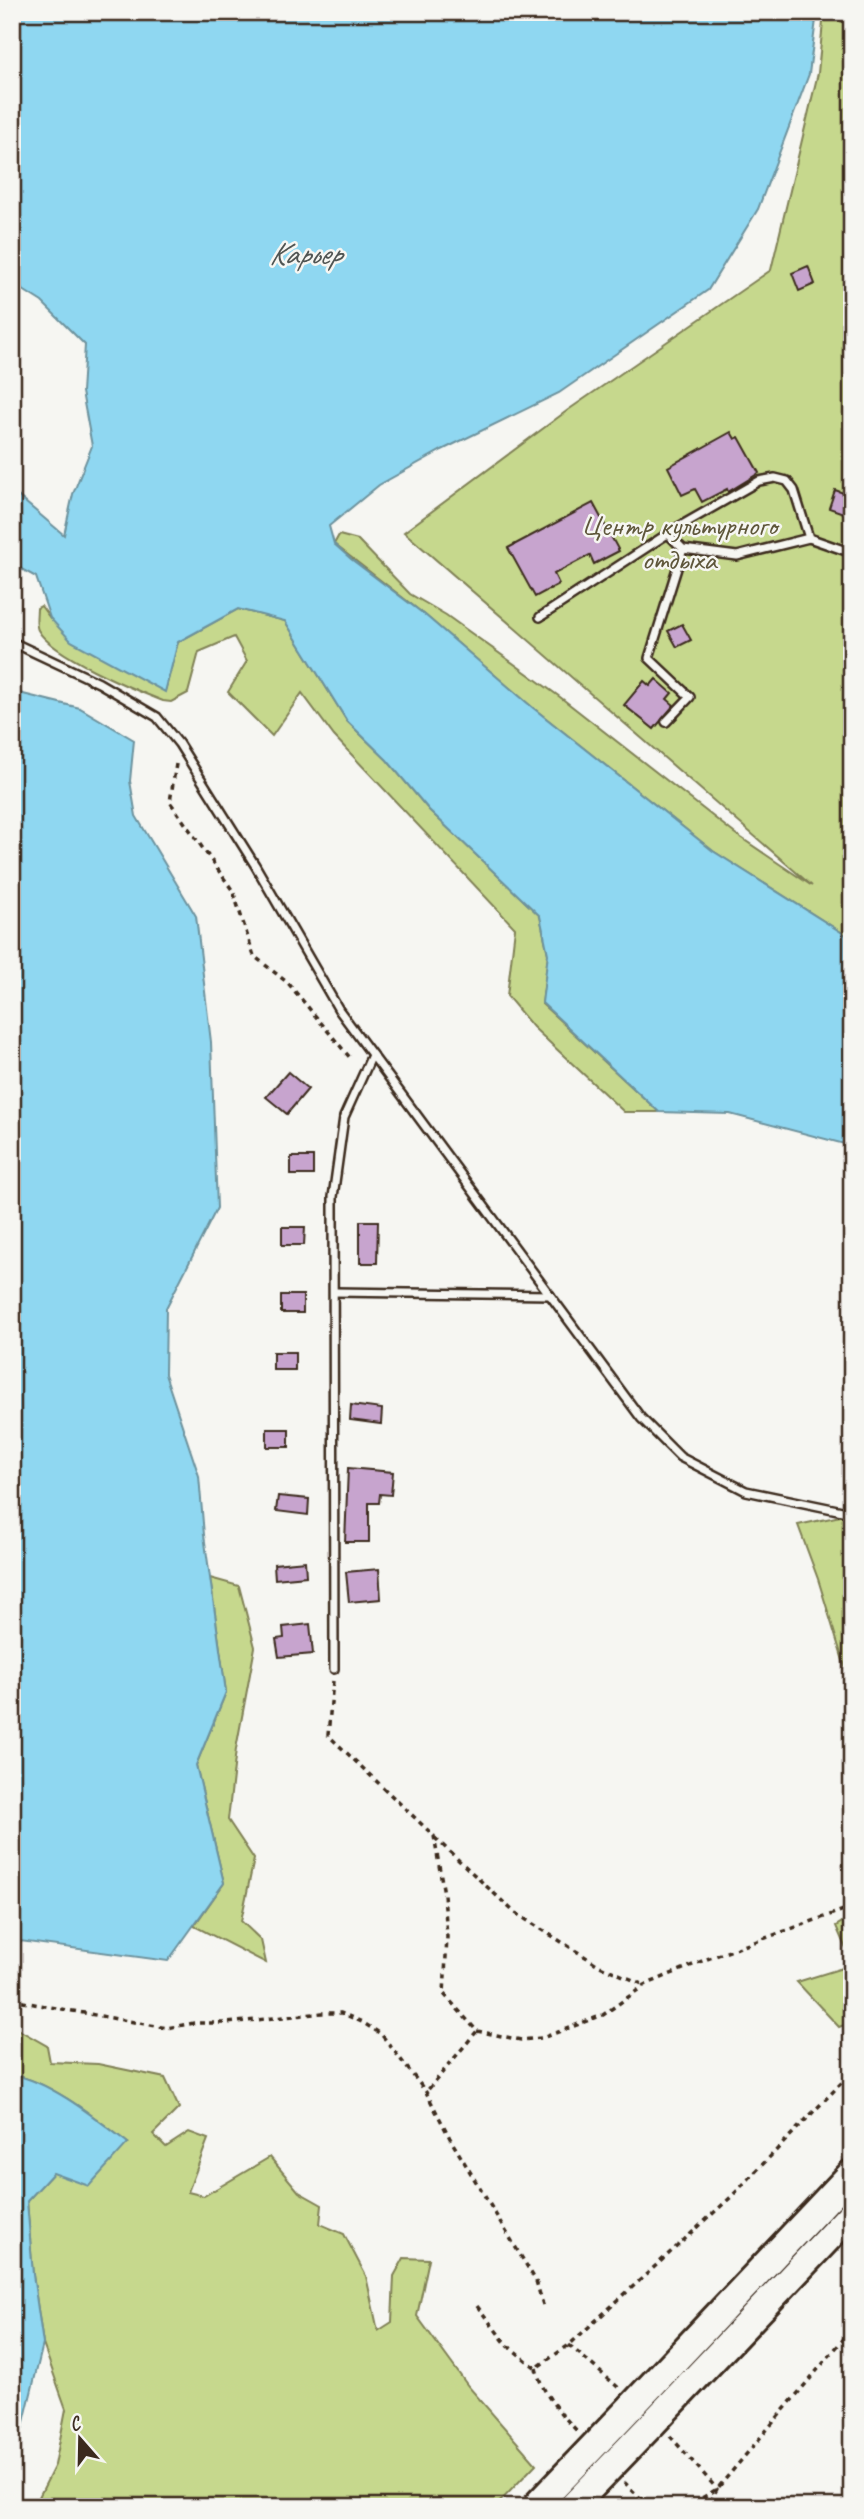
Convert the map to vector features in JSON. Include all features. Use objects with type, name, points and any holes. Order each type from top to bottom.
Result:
[{"type":"highway","points":[[535,2507],[629,2400],[852,2173]]},
{"type":"highway","points":[[572,2507],[657,2432],[852,2213]]},
{"type":"lane","points":[[540,617],[668,534],[759,481],[775,478],[787,481],[794,490],[809,538]]},
{"type":"lane","points":[[668,534],[683,549],[737,556],[809,538],[852,553]]},
{"type":"lane","points":[[666,722],[690,697],[649,658],[683,549]]},
{"type":"lane","points":[[12,642],[99,683],[157,717],[179,744],[255,865],[340,1010],[641,1418],[680,1457],[746,1491],[852,1513]]},
{"type":"lane","points":[[334,1669],[333,1197],[344,1117],[372,1055]]},
{"type":"lane","points":[[334,1292],[550,1295]]},
{"type":"path","points":[[179,744],[170,802],[233,891],[254,956],[288,983],[351,1059]]},
{"type":"path","points":[[334,1669],[328,1735],[514,1912],[600,1966],[645,1985]]},
{"type":"path","points":[[434,1836],[444,1894],[447,1937],[444,1994],[477,2031],[521,2040],[542,2038],[603,2015],[645,1985],[707,1959],[852,1907]]},
{"type":"path","points":[[12,2000],[167,2028],[194,2023],[227,2023],[290,2015],[341,2013],[381,2034],[426,2092],[452,2141],[536,2281],[543,2305]]},
{"type":"path","points":[[426,2092],[477,2031]]},
{"type":"path","points":[[537,2368],[569,2345],[731,2197],[852,2072]]},
{"type":"path","points":[[477,2306],[507,2346],[537,2368],[540,2383],[574,2428]]},
{"type":"path","points":[[706,2507],[717,2489],[852,2329]]},
{"type":"path","points":[[569,2345],[629,2400]]},
{"type":"path","points":[[657,2432],[670,2436],[717,2489]]},
{"type":"path","points":[[626,2484],[639,2497],[661,2507]]},
{"type":"path","points":[[674,2507],[695,2502],[717,2489]]},
{"type":"green space","name":"Центр культурного отдыха","points":[[824,12],[852,12],[852,939],[713,851],[532,707],[425,615],[334,544],[339,535],[358,540],[410,594],[446,615],[560,697],[734,833],[812,886],[404,532],[568,410],[771,270],[818,73]]},
{"type":"green space","points":[[41,606],[50,618],[165,691],[178,642],[238,609],[285,621],[347,721],[387,760],[429,810],[540,916],[548,954],[542,1004],[659,1112],[624,1112],[533,1027],[507,996],[515,928],[334,736],[302,693],[272,736],[228,692],[247,661],[234,637],[199,652],[188,693],[171,702],[163,701],[95,671],[46,640],[38,630],[36,622],[37,608]]},
{"type":"green space","points":[[845,1515],[852,1520],[852,1690],[818,1579],[798,1525]]},
{"type":"green space","points":[[210,1578],[239,1586],[255,1647],[236,1749],[228,1820],[254,1859],[241,1921],[261,1940],[266,1963],[194,1926],[224,1883],[196,1765],[226,1692]]},
{"type":"green space","points":[[852,1916],[852,1963],[836,1926]]},
{"type":"green space","points":[[852,1965],[852,2022],[839,2027],[797,1982]]},
{"type":"green space","points":[[12,2026],[47,2046],[50,2062],[98,2064],[165,2078],[179,2108],[153,2134],[166,2147],[189,2132],[208,2139],[188,2192],[204,2196],[270,2157],[299,2192],[322,2205],[320,2224],[344,2234],[366,2276],[378,2331],[392,2322],[394,2276],[404,2258],[429,2259],[417,2316],[468,2386],[536,2464],[495,2507],[34,2507],[55,2465],[66,2409],[43,2344],[33,2275],[27,2201],[53,2173],[128,2143],[57,2093],[26,2078],[12,2075]]},
{"type":"water","name":"Карьер","points":[[23,12],[817,12],[809,74],[758,209],[708,290],[559,393],[442,450],[379,485],[329,526],[334,544],[351,559],[425,615],[532,707],[713,851],[852,939],[852,1146],[730,1114],[659,1112],[542,1003],[548,954],[540,916],[429,810],[387,760],[347,721],[285,621],[238,609],[178,642],[165,692],[71,641],[50,618],[36,577],[12,564],[12,491],[64,535],[73,494],[92,446],[82,392],[85,345],[42,302],[12,283],[12,28]]},
{"type":"water","points":[[15,692],[80,708],[134,740],[130,781],[136,816],[196,916],[211,1042],[217,1208],[166,1308],[165,1374],[199,1476],[204,1535],[226,1692],[196,1765],[224,1883],[168,1961],[12,1940],[12,695]]},
{"type":"water","points":[[12,2075],[26,2078],[57,2093],[128,2143],[89,2186],[53,2173],[27,2201],[33,2275],[43,2344],[12,2461]]},
{"type":"building","points":[[808,266],[815,284],[799,291],[792,273]]},
{"type":"building","points":[[731,432],[735,439],[739,437],[759,473],[728,492],[727,489],[702,502],[695,489],[682,495],[668,467]]},
{"type":"building","points":[[835,490],[852,496],[852,516],[829,508]]},
{"type":"building","points":[[593,503],[619,551],[594,564],[590,555],[554,574],[559,584],[535,597],[508,548]]},
{"type":"building","points":[[682,624],[691,640],[677,647],[668,631]]},
{"type":"building","points":[[656,679],[672,693],[667,699],[674,705],[654,729],[624,705],[644,681],[650,686]]},
{"type":"building","points":[[288,1072],[308,1089],[287,1114],[266,1097]]},
{"type":"building","points":[[291,1157],[313,1157],[313,1175],[291,1175]]},
{"type":"building","points":[[360,1221],[378,1221],[377,1263],[360,1263]]},
{"type":"building","points":[[282,1227],[305,1227],[304,1245],[282,1245]]},
{"type":"building","points":[[281,1295],[303,1295],[303,1313],[281,1313]]},
{"type":"building","points":[[273,1352],[295,1352],[295,1370],[273,1370]]},
{"type":"building","points":[[351,1405],[382,1409],[381,1424],[350,1420]]},
{"type":"building","points":[[267,1429],[289,1429],[289,1447],[267,1447]]},
{"type":"building","points":[[348,1468],[393,1472],[391,1495],[380,1494],[379,1503],[369,1503],[369,1542],[345,1542]]},
{"type":"building","points":[[278,1496],[309,1499],[308,1515],[276,1511]]},
{"type":"building","points":[[305,1561],[306,1576],[275,1579],[274,1564]]},
{"type":"building","points":[[379,1569],[381,1599],[349,1602],[346,1572]]},
{"type":"building","points":[[310,1624],[313,1654],[279,1657],[276,1639],[284,1638],[283,1627]]}]
